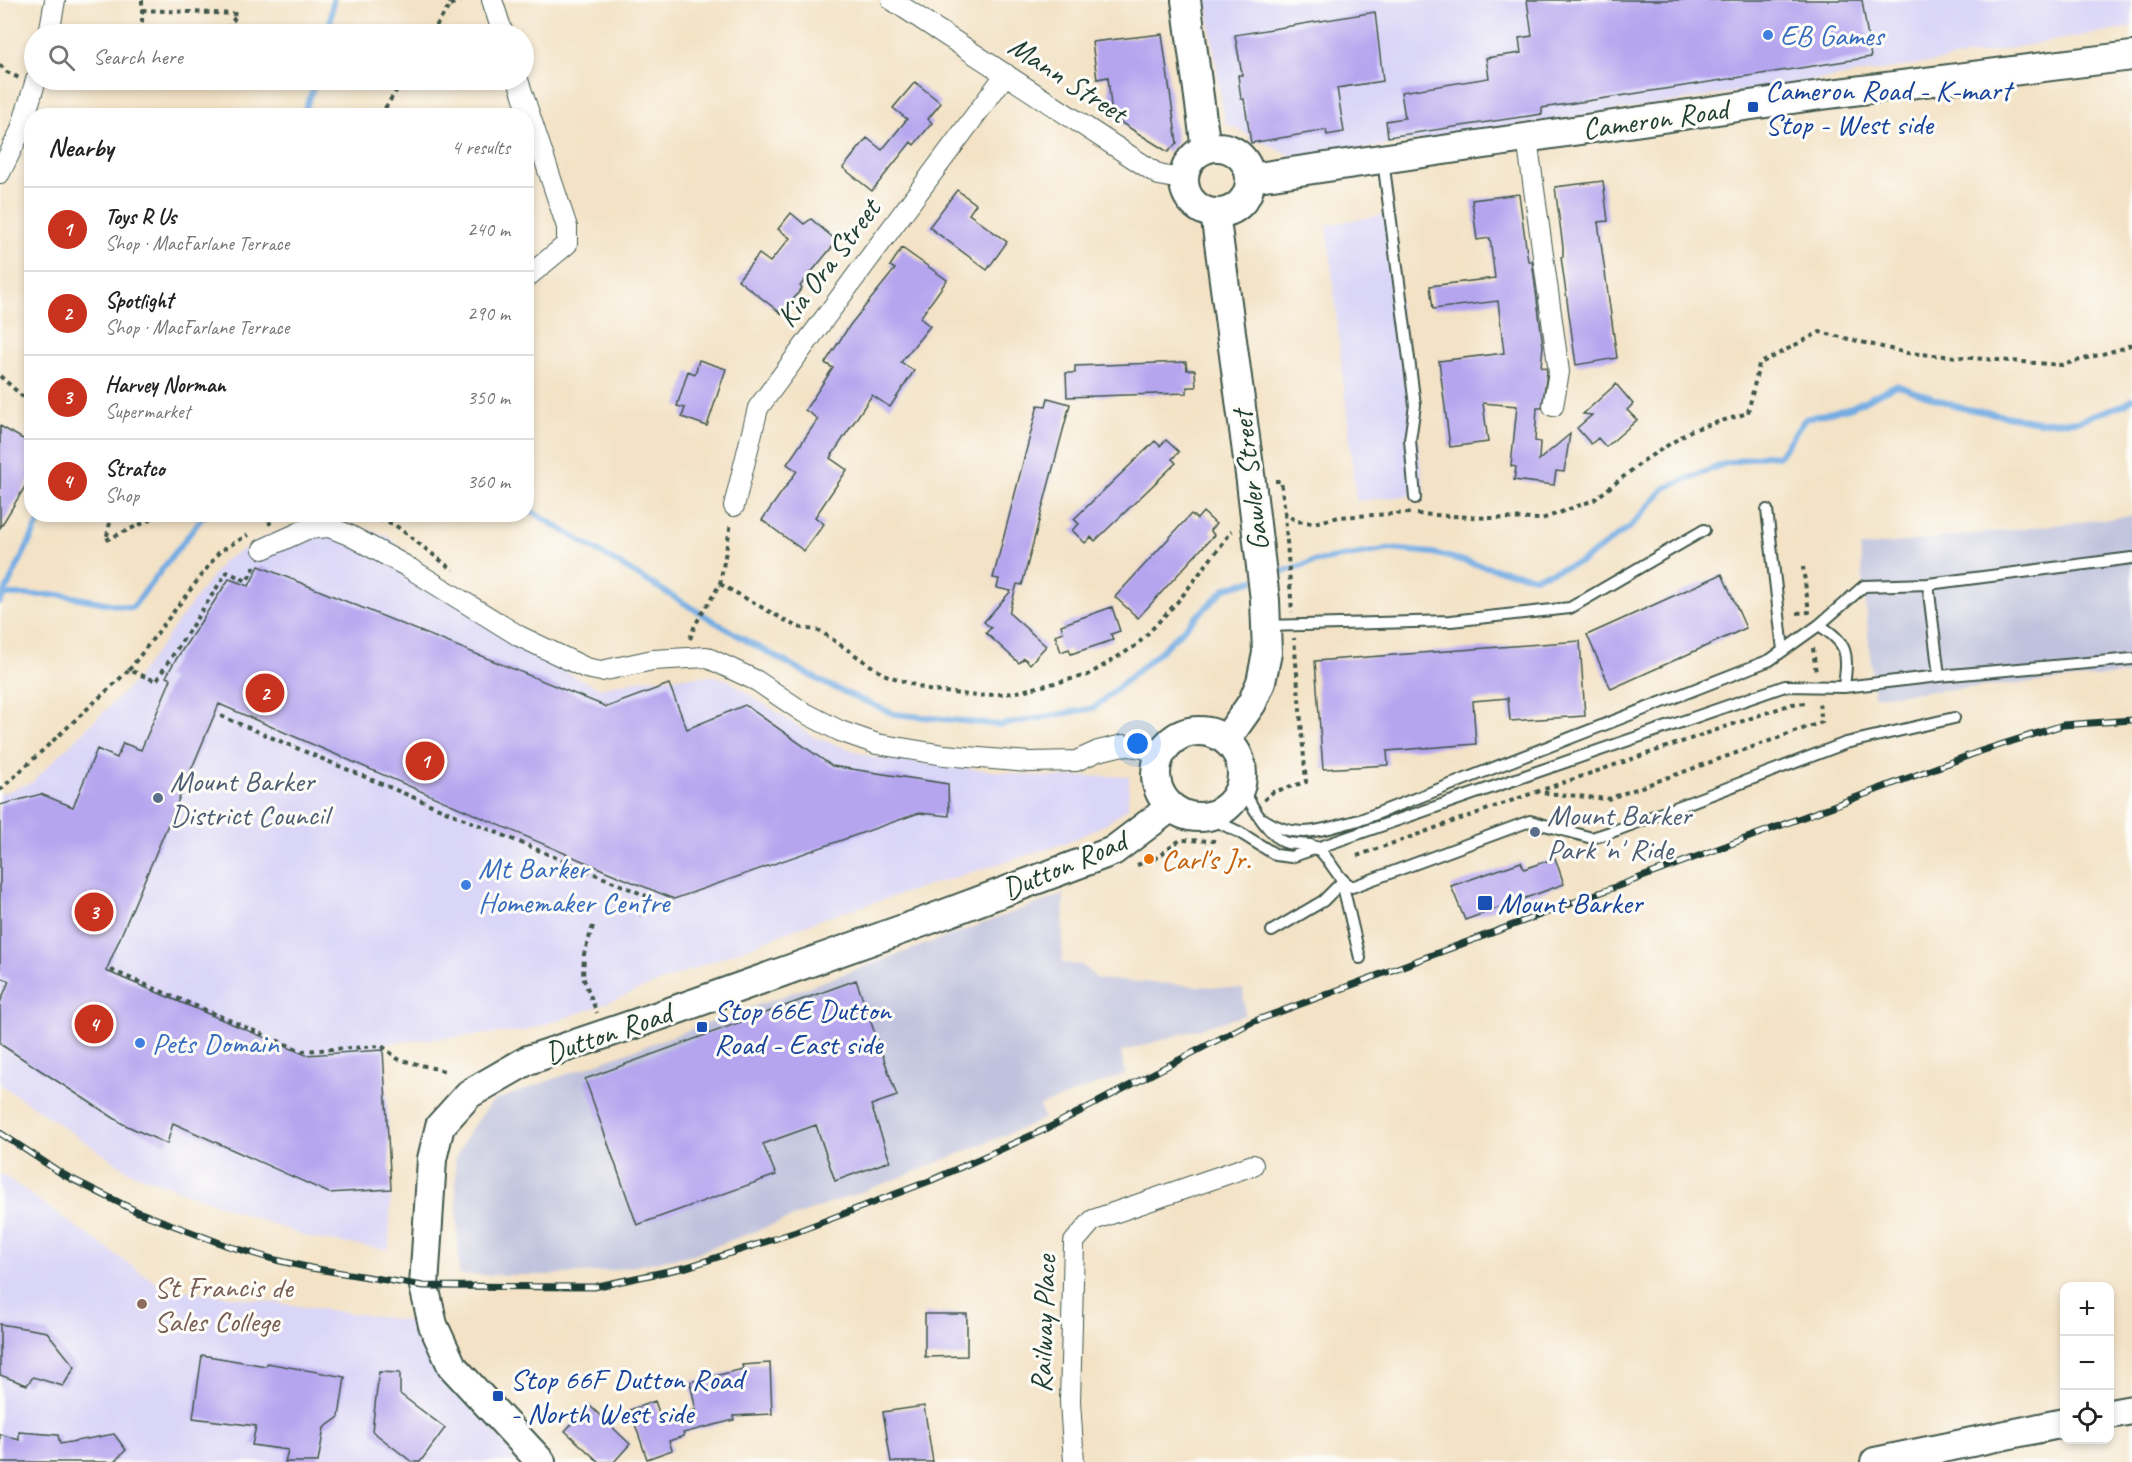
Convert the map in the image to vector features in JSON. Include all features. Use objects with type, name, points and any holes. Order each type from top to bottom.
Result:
[{"type":"street","points":[[51,24],[55,0]]},
{"type":"street","points":[[492,0],[500,24]]},
{"type":"street","name":"Mann Street","points":[[892,0],[1159,175],[1185,180]]},
{"type":"street","points":[[1186,0],[1206,149]]},
{"type":"street","name":"Cameron Road","points":[[1251,178],[1806,97],[2132,56]]},
{"type":"street","name":"Kia Ora Street","points":[[734,506],[758,408],[1006,74]]},
{"type":"street","points":[[0,173],[20,132],[26,90]]},
{"type":"street","points":[[521,90],[527,108]]},
{"type":"street","points":[[534,128],[567,227],[567,244],[534,271]]},
{"type":"street","points":[[1527,138],[1559,372],[1553,406]]},
{"type":"street","points":[[1222,147],[1233,150],[1242,157],[1248,167],[1251,178],[1249,190],[1244,200],[1227,212],[1215,213],[1204,210],[1194,204],[1189,197],[1185,180],[1189,164],[1196,155],[1206,149],[1222,147]]},
{"type":"street","name":"Gawler Street","points":[[1215,213],[1251,482],[1267,653],[1261,682],[1252,703],[1226,740]]},
{"type":"street","points":[[263,549],[307,529],[329,527],[349,535],[406,566],[519,636],[586,668],[601,671],[653,660],[706,657],[757,681],[803,712],[840,731],[877,744],[944,754],[1029,762],[1076,760],[1098,751],[1123,745],[1161,754]]},
{"type":"street","points":[[1203,731],[1215,734],[1233,747],[1242,766],[1241,786],[1226,809],[1207,817],[1188,816],[1171,807],[1161,794],[1156,778],[1161,754],[1178,736],[1203,731]]},
{"type":"street","name":"Dutton Road","points":[[541,1462],[452,1366],[433,1325],[424,1286],[432,1159],[440,1126],[469,1094],[528,1060],[923,922],[1113,851],[1171,807]]},
{"type":"street","name":"Railway Place","points":[[1074,1462],[1070,1402],[1074,1242],[1093,1220],[1253,1165]]},
{"type":"street","points":[[2114,1413],[2132,1410]]},
{"type":"street","points":[[1875,1462],[2060,1424]]},
{"type":"lane","points":[[1383,159],[1415,405],[1410,440],[1415,498]]},
{"type":"lane","points":[[1767,510],[1783,650]]},
{"type":"lane","points":[[1265,613],[1451,621],[1570,608],[1704,530]]},
{"type":"lane","points":[[1241,786],[1254,809],[1276,828],[1291,833],[1318,831],[1363,819],[1762,663],[1819,625],[1864,586],[1928,584],[2132,558]]},
{"type":"lane","points":[[1928,584],[1939,676]]},
{"type":"lane","points":[[1819,625],[1838,638],[1847,659],[1844,687]]},
{"type":"lane","points":[[1207,817],[1239,832],[1281,857],[1291,857],[1785,686],[1844,687],[2132,659]]},
{"type":"lane","points":[[1342,882],[1352,887],[1530,821],[1592,838],[1846,743],[1954,718]]},
{"type":"lane","points":[[1263,819],[1269,830],[1284,843],[1318,848],[1342,882],[1360,958]]},
{"type":"lane","points":[[1272,931],[1323,901],[1342,882]]},
{"type":"path","points":[[142,0],[142,24]]},
{"type":"path","points":[[437,24],[450,2],[461,0]]},
{"type":"path","points":[[142,10],[237,14],[231,24]]},
{"type":"path","points":[[0,65],[7,72],[24,78]]},
{"type":"path","points":[[385,108],[397,90]]},
{"type":"path","points":[[1285,513],[1296,521],[1314,523],[1339,517],[1400,513],[1542,519],[1594,500],[1646,459],[1692,430],[1748,413],[1759,364],[1820,332],[1907,353],[2062,365],[2132,344]]},
{"type":"path","points":[[0,376],[24,398]]},
{"type":"path","points":[[1251,482],[1281,481],[1290,584]]},
{"type":"path","points":[[679,641],[690,640],[695,625],[720,584],[734,506]]},
{"type":"path","points":[[110,522],[106,540],[145,522]]},
{"type":"path","points":[[260,529],[269,522]]},
{"type":"path","points":[[386,522],[395,525],[459,574]]},
{"type":"path","points":[[720,584],[796,627],[820,631],[883,674],[928,690],[977,696],[1013,693],[1088,675],[1137,645],[1180,599],[1232,532],[1234,524]]},
{"type":"path","points":[[0,790],[129,670],[220,551],[250,534]]},
{"type":"path","points":[[129,670],[156,681],[227,572],[247,581],[263,549]]},
{"type":"path","points":[[1797,613],[1809,612],[1803,567]]},
{"type":"path","points":[[1812,645],[1816,674]]},
{"type":"path","points":[[1357,856],[1536,792],[1792,704],[1819,703],[1822,722],[1608,799],[1536,792]]},
{"type":"path","points":[[221,716],[649,897],[641,917]]},
{"type":"path","points":[[593,926],[584,954],[583,977],[597,1014]]},
{"type":"path","points":[[111,970],[302,1051],[382,1046],[398,1059],[444,1071]]},
{"type":"shaded area","points":[[1206,0],[2132,0],[2132,27],[1915,65],[1297,159],[1225,123]]},
{"type":"shaded area","points":[[1387,214],[1425,494],[1356,501],[1327,225]]},
{"type":"shaded area","points":[[2132,516],[2132,674],[1874,696],[1860,547]]},
{"type":"shaded area","name":"Mt Barker Homemaker Centre","points":[[310,522],[343,522],[386,535],[506,639],[531,655],[599,688],[642,679],[714,676],[728,680],[814,737],[872,757],[1046,777],[1129,776],[1128,808],[1104,825],[1066,843],[824,918],[586,1011],[524,1031],[385,1043],[391,1189],[389,1250],[310,1238],[130,1172],[0,1084],[0,794],[32,782],[134,682],[223,561],[264,537]]},
{"type":"shaded area","points":[[1064,894],[1062,963],[1082,965],[1097,979],[1243,989],[1245,1015],[1121,1052],[1126,1074],[1040,1106],[1044,1119],[907,1175],[694,1254],[609,1271],[550,1275],[459,1275],[455,1160],[470,1130],[493,1101]]},
{"type":"shaded area","name":"St Francis de Sales College","points":[[0,1173],[162,1287],[408,1321],[522,1462],[0,1462]]},
{"type":"building","points":[[1527,0],[1862,0],[1871,57],[1542,108],[1542,114],[1388,137],[1386,121],[1405,118],[1401,92],[1489,78],[1486,58],[1521,53],[1519,38],[1532,36]]},
{"type":"building","points":[[1375,12],[1383,81],[1337,88],[1344,132],[1327,135],[1326,130],[1251,143],[1244,99],[1241,99],[1238,75],[1242,75],[1235,35]]},
{"type":"building","points":[[1162,34],[1177,143],[1168,152],[1112,117],[1108,77],[1097,79],[1092,42]]},
{"type":"building","points":[[915,82],[941,103],[928,119],[932,123],[914,145],[911,142],[872,191],[843,168],[867,138],[882,150],[907,119],[893,108]]},
{"type":"building","points":[[1603,181],[1608,221],[1598,222],[1617,358],[1576,365],[1561,257],[1563,257],[1563,247],[1555,187]]},
{"type":"building","points":[[957,190],[976,204],[969,214],[1007,242],[987,270],[929,227]]},
{"type":"building","points":[[1519,194],[1528,261],[1532,261],[1543,346],[1541,367],[1546,368],[1547,372],[1542,408],[1537,408],[1535,441],[1540,442],[1539,460],[1570,434],[1564,472],[1556,471],[1554,485],[1514,480],[1516,467],[1511,466],[1517,406],[1483,403],[1488,442],[1450,447],[1439,361],[1504,353],[1498,301],[1433,309],[1430,286],[1495,278],[1490,238],[1477,240],[1472,200]]},
{"type":"building","points":[[791,213],[804,224],[811,219],[837,241],[800,286],[802,288],[782,314],[738,280],[759,254],[770,262],[790,238],[778,229]]},
{"type":"building","points":[[902,248],[947,280],[920,318],[930,326],[901,362],[914,371],[890,407],[872,395],[830,458],[847,470],[815,517],[824,524],[804,551],[762,520],[797,471],[787,464],[818,419],[805,410],[833,368],[825,363],[850,325],[895,269],[890,266]]},
{"type":"building","points":[[699,360],[726,369],[707,426],[682,417],[685,408],[677,406],[688,371],[695,374]]},
{"type":"building","points":[[1186,362],[1187,370],[1195,370],[1196,387],[1187,387],[1187,393],[1067,397],[1066,373],[1075,373],[1075,366]]},
{"type":"building","points":[[1616,384],[1633,404],[1627,410],[1637,420],[1606,447],[1598,438],[1591,444],[1577,428],[1592,415],[1583,414]]},
{"type":"building","points":[[1048,398],[1070,404],[1022,585],[1017,584],[1009,613],[1046,646],[1030,664],[1024,658],[1019,663],[986,633],[991,628],[984,622],[1011,591],[997,588],[999,579],[993,578],[1038,405],[1046,406]]},
{"type":"building","points":[[0,426],[24,440],[24,488],[0,528]]},
{"type":"building","points":[[1166,440],[1179,452],[1172,459],[1176,463],[1095,541],[1091,537],[1085,543],[1072,530],[1079,524],[1074,519],[1155,441],[1160,446]]},
{"type":"building","points":[[1203,512],[1216,524],[1210,530],[1214,535],[1138,618],[1115,597],[1191,514],[1197,519]]},
{"type":"building","points":[[259,566],[607,707],[669,684],[687,729],[745,705],[832,766],[948,784],[949,816],[919,813],[674,899],[219,704],[106,971],[306,1055],[383,1050],[391,1189],[329,1193],[173,1123],[167,1144],[123,1124],[0,1044],[0,1003],[9,981],[0,977],[0,805],[41,794],[73,807],[97,749],[117,758],[123,743],[141,750],[171,679],[166,677],[173,664],[229,579],[249,586]]},
{"type":"building","points":[[1722,574],[1746,628],[1611,689],[1587,635]]},
{"type":"building","points":[[1112,607],[1120,631],[1111,634],[1113,640],[1071,654],[1069,649],[1061,652],[1055,635],[1063,632],[1061,625]]},
{"type":"building","points":[[1580,641],[1585,716],[1510,721],[1508,698],[1473,701],[1476,744],[1387,751],[1388,765],[1323,769],[1315,661]]},
{"type":"building","name":"Mount Barker","points":[[1555,858],[1564,884],[1465,920],[1451,886],[1521,862],[1524,869]]},
{"type":"building","points":[[856,980],[897,1096],[871,1105],[890,1161],[835,1181],[816,1125],[763,1144],[776,1175],[637,1225],[585,1079]]},
{"type":"building","points":[[925,1314],[967,1314],[967,1356],[925,1357]]},
{"type":"building","points":[[0,1324],[47,1332],[75,1367],[63,1386],[33,1377],[27,1385],[0,1375]]},
{"type":"building","points":[[202,1355],[266,1366],[267,1363],[345,1377],[339,1417],[324,1428],[318,1462],[285,1462],[288,1450],[252,1445],[256,1426],[193,1418]]},
{"type":"building","points":[[770,1363],[772,1414],[733,1416],[734,1420],[683,1433],[684,1436],[669,1441],[672,1450],[647,1459],[630,1410],[655,1401],[661,1418],[696,1410],[690,1382],[743,1369],[742,1365]]},
{"type":"building","points":[[379,1372],[400,1373],[400,1394],[445,1428],[420,1462],[412,1462],[372,1431]]},
{"type":"building","points":[[589,1405],[630,1444],[614,1462],[599,1462],[565,1431]]},
{"type":"building","points":[[924,1406],[933,1462],[891,1462],[883,1412]]},
{"type":"building","points":[[19,1432],[58,1435],[60,1444],[114,1434],[126,1450],[114,1462],[0,1462],[0,1434],[19,1440]]},
{"type":"waterway","points":[[330,24],[333,0]]},
{"type":"waterway","points":[[305,108],[313,90]]},
{"type":"waterway","points":[[1270,576],[1312,562],[1390,549],[1433,553],[1535,577],[1581,562],[1630,527],[1665,488],[1724,464],[1765,455],[1779,456],[1805,419],[1852,407],[1896,385],[1962,408],[2039,422],[2078,421],[2125,404],[2132,399]]},
{"type":"waterway","points":[[534,513],[747,641],[826,684],[894,714],[1001,725],[1094,708],[1162,650],[1226,588],[1254,580]]},
{"type":"waterway","points":[[0,602],[39,522]]},
{"type":"waterway","points":[[3,595],[63,595],[132,608],[199,522]]},
{"type":"railway","points":[[0,1133],[64,1175],[138,1212],[228,1246],[276,1260],[311,1268],[424,1286],[594,1287],[687,1267],[796,1232],[932,1180],[1048,1128],[1252,1022],[1981,751],[2063,725],[2132,720]]},
{"type":"place","name":"EB Games","points":[[1768,35]]},
{"type":"place","name":"Cameron Road - K-mart Stop - West side","points":[[1753,107]]},
{"type":"place","name":"Spotlight","points":[[265,693]]},
{"type":"place","name":"Toys R Us","points":[[425,761]]},
{"type":"place","name":"Mount Barker District Council","points":[[158,798]]},
{"type":"place","name":"Mount Barker Park 'n' Ride","points":[[1535,832]]},
{"type":"place","name":"Carl's Jr.","points":[[1149,859]]},
{"type":"place","name":"Mt Barker Homemaker Centre","points":[[466,885]]},
{"type":"place","name":"Mount Barker","points":[[1485,903]]},
{"type":"place","name":"Harvey Norman","points":[[94,912]]},
{"type":"place","name":"Stratco","points":[[94,1024]]},
{"type":"place","name":"Stop 66E Dutton Road - East side","points":[[702,1027]]},
{"type":"place","name":"Pets Domain","points":[[140,1043]]},
{"type":"place","name":"St Francis de Sales College","points":[[142,1304]]},
{"type":"place","name":"Stop 66F Dutton Road - North West side","points":[[498,1396]]}]
